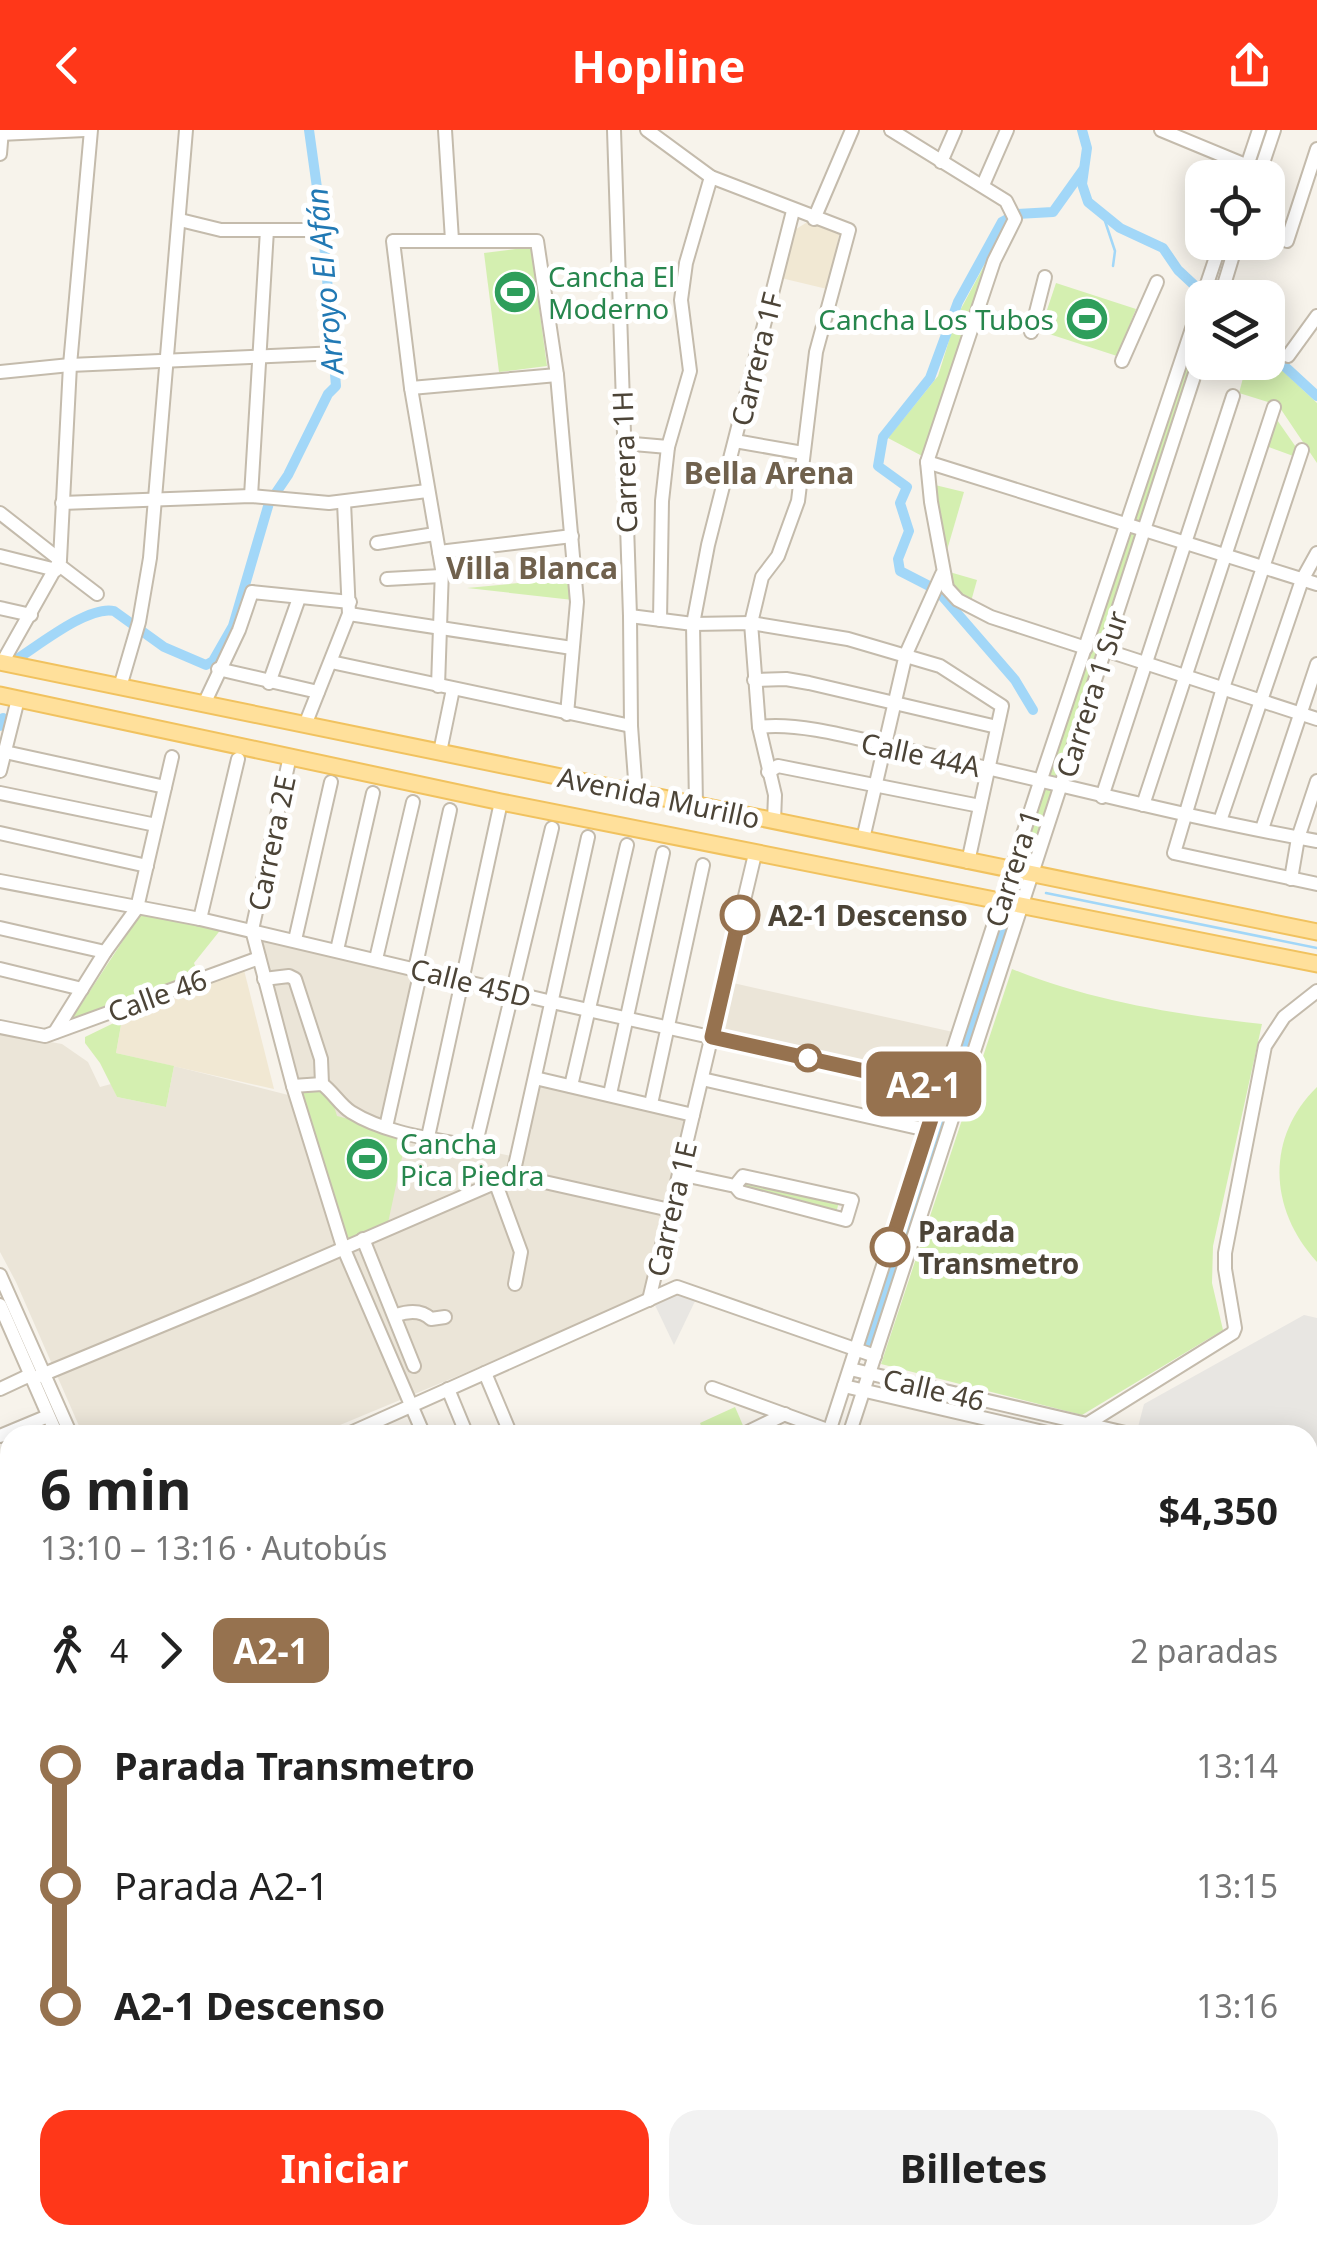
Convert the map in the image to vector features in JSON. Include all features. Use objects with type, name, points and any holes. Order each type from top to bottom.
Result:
[{"type":"main road","name":"Avenida Murillo","points":[[1,663],[1317,932]]},
{"type":"main road","name":"Avenida Murillo","points":[[0,695],[501,802],[1315,967]]},
{"type":"street","points":[[0,154],[1,133],[88,130],[58,565],[1,663]]},
{"type":"street","points":[[120,687],[137,628],[150,558],[186,130]]},
{"type":"street","points":[[446,130],[452,240]]},
{"type":"street","name":"Carrera 1H","points":[[614,130],[636,793]]},
{"type":"street","points":[[646,130],[711,177],[849,230],[816,352],[798,501],[778,556],[762,576],[751,623],[759,727],[775,795],[774,821]]},
{"type":"street","points":[[814,218],[852,130]]},
{"type":"street","points":[[891,130],[907,135],[941,162],[984,185],[1013,213],[928,462],[946,588],[970,608],[1086,648]]},
{"type":"street","points":[[941,162],[955,130]]},
{"type":"street","points":[[984,185],[1007,130]]},
{"type":"street","points":[[1161,130],[1224,160]]},
{"type":"street","points":[[1254,160],[1259,130]]},
{"type":"street","points":[[1259,160],[1274,130]]},
{"type":"street","points":[[1287,240],[1317,149]]},
{"type":"street","points":[[660,620],[662,501],[668,447],[690,372],[681,300],[686,263],[711,177]]},
{"type":"street","name":"Carrera 1F","points":[[696,805],[692,624],[708,545],[793,211]]},
{"type":"street","points":[[180,220],[221,230],[318,230]]},
{"type":"street","points":[[257,496],[266,230]]},
{"type":"street","points":[[438,686],[442,576],[411,388],[393,241],[537,241],[557,375],[577,602],[567,714]]},
{"type":"street","points":[[1031,332],[1045,277]]},
{"type":"street","points":[[1122,361],[1157,282]]},
{"type":"street","points":[[1288,356],[1317,316]]},
{"type":"street","name":"Carrera 1","points":[[832,1425],[1185,347]]},
{"type":"street","points":[[0,372],[70,365],[338,353]]},
{"type":"street","points":[[411,388],[557,375]]},
{"type":"street","name":"Carrera 1 Sur","points":[[852,1425],[1193,380]]},
{"type":"street","points":[[1102,797],[1234,396]]},
{"type":"street","points":[[1143,805],[1274,407]]},
{"type":"street","points":[[736,440],[803,452]]},
{"type":"street","points":[[622,442],[668,447]]},
{"type":"street","points":[[1302,450],[1223,688],[1174,853],[1317,884]]},
{"type":"street","points":[[928,462],[1317,584]]},
{"type":"street","points":[[62,503],[257,496],[344,502],[427,492]]},
{"type":"street","points":[[304,724],[350,608],[344,502]]},
{"type":"street","points":[[0,513],[97,594]]},
{"type":"street","points":[[377,542],[435,534]]},
{"type":"street","points":[[438,552],[572,536]]},
{"type":"street","points":[[1220,821],[1302,580],[1317,552]]},
{"type":"street","points":[[0,556],[58,565]]},
{"type":"street","points":[[863,839],[906,654],[944,568]]},
{"type":"street","points":[[387,579],[442,576]]},
{"type":"street","points":[[204,704],[239,630],[252,592],[350,608],[440,630],[572,648]]},
{"type":"street","points":[[269,683],[299,598]]},
{"type":"street","points":[[0,608],[31,614]]},
{"type":"street","points":[[630,616],[692,624],[751,623],[848,639],[940,666],[1002,706],[968,862]]},
{"type":"street","points":[[1105,650],[1317,719]]},
{"type":"street","points":[[331,662],[631,726]]},
{"type":"street","points":[[1262,829],[1317,664]]},
{"type":"street","points":[[218,669],[318,692]]},
{"type":"street","points":[[754,680],[786,679],[997,727]]},
{"type":"street","points":[[440,752],[453,689]]},
{"type":"street","points":[[0,771],[18,699]]},
{"type":"street","name":"Calle 44A","points":[[759,727],[799,728],[1317,841]]},
{"type":"street","points":[[5,752],[165,787]]},
{"type":"street","name":"Carrera 2E","points":[[252,930],[290,756]]},
{"type":"street","points":[[0,1026],[45,1036],[55,1032],[137,908],[172,757]]},
{"type":"street","points":[[200,918],[238,758]]},
{"type":"street","points":[[768,772],[778,766],[980,806]]},
{"type":"street","points":[[1291,879],[1298,838],[1317,781]]},
{"type":"street","points":[[295,940],[330,782]]},
{"type":"street","points":[[0,792],[156,824]]},
{"type":"street","points":[[337,950],[372,793]]},
{"type":"street","points":[[376,959],[412,802]]},
{"type":"street","points":[[428,1137],[501,802]]},
{"type":"street","points":[[386,1127],[450,810]]},
{"type":"street","points":[[264,979],[294,979],[321,1059],[322,1084],[346,1108],[386,1127],[475,1147],[552,828]]},
{"type":"street","points":[[0,833],[147,866]]},
{"type":"street","points":[[513,1175],[588,837]]},
{"type":"street","points":[[571,1086],[627,845]]},
{"type":"street","points":[[610,1094],[663,853]]},
{"type":"street","name":"Carrera 1E","points":[[378,1425],[411,1406],[649,1300],[756,854]]},
{"type":"street","points":[[651,1104],[703,865]]},
{"type":"street","name":"Calle 45D","points":[[0,882],[200,918],[626,1019],[941,1088]]},
{"type":"street","points":[[0,928],[105,952]]},
{"type":"street","points":[[252,930],[293,1086],[343,1248],[420,1425]]},
{"type":"street","name":"Calle 46","points":[[55,1032],[259,958]]},
{"type":"street","points":[[0,969],[82,988]]},
{"type":"street","points":[[1087,1424],[1230,1337],[1235,1328],[1225,1253],[1261,1060],[1277,1025],[1316,990]]},
{"type":"street","points":[[535,1078],[693,1115]]},
{"type":"street","points":[[702,1079],[928,1130]]},
{"type":"street","points":[[293,1086],[322,1084]]},
{"type":"street","points":[[679,1174],[735,1186],[740,1192],[846,1220],[852,1200],[742,1176],[735,1186]]},
{"type":"street","points":[[0,1389],[513,1175],[670,1210]]},
{"type":"street","points":[[496,1184],[521,1252],[515,1284]]},
{"type":"street","points":[[363,1239],[414,1366]]},
{"type":"street","points":[[0,1276],[11,1330]]},
{"type":"street","name":"Calle 46","points":[[649,1300],[678,1287],[874,1356]]},
{"type":"street","points":[[0,1305],[64,1425]]},
{"type":"street","points":[[396,1316],[407,1311],[426,1314],[431,1319],[445,1317]]},
{"type":"street","name":"Calle 46","points":[[850,1369],[1091,1425]]},
{"type":"street","points":[[485,1373],[507,1425]]},
{"type":"street","points":[[35,1376],[52,1425]]},
{"type":"street","name":"Calle 46","points":[[844,1386],[987,1425]]},
{"type":"street","points":[[712,1388],[810,1425]]},
{"type":"street","points":[[448,1390],[463,1425]]},
{"type":"street","points":[[1115,1425],[1117,1406]]},
{"type":"street","points":[[762,1425],[784,1414]]},
{"type":"street","points":[[26,1425],[48,1416]]},
{"type":"shaded area","points":[[809,221],[840,231],[827,289],[781,278],[793,231]]},
{"type":"shaded area","points":[[260,938],[416,974],[384,1129],[520,1158],[536,1081],[687,1116],[645,1298],[340,1425],[79,1425],[0,1252],[0,1033],[62,1044],[88,1062],[100,1087],[111,1084],[117,1097],[166,1107],[174,1066],[300,1098]]},
{"type":"shaded area","points":[[244,970],[274,1089],[116,1053],[122,1019]]},
{"type":"shaded area","points":[[733,983],[953,1032],[937,1080],[722,1031]]},
{"type":"shaded area","points":[[680,1291],[697,1297],[674,1345],[654,1303]]},
{"type":"shaded area","points":[[1304,1315],[1317,1318],[1317,1425],[1139,1425],[1144,1404]]},
{"type":"green space","points":[[531,247],[547,366],[499,372],[484,253]]},
{"type":"green space","points":[[986,262],[990,263],[924,457],[888,438],[938,376],[956,318]]},
{"type":"green space","name":"Cancha Los Tubos","points":[[1056,283],[1136,309],[1117,356],[1040,331]]},
{"type":"green space","points":[[1185,365],[1188,380],[1030,867],[1019,865]]},
{"type":"green space","points":[[1285,373],[1317,403],[1317,463],[1278,405],[1239,393],[1242,380],[1285,380]]},
{"type":"green space","points":[[1275,417],[1298,450],[1296,457],[1266,446]]},
{"type":"green space","points":[[935,485],[964,492],[945,557]]},
{"type":"green space","points":[[946,571],[977,580],[970,605],[949,587]]},
{"type":"green space","points":[[572,578],[573,600],[467,588]]},
{"type":"green space","points":[[141,913],[222,928],[194,963],[198,974],[69,1023]]},
{"type":"green space","points":[[1012,969],[1072,990],[1135,1005],[1262,1024],[1213,1246],[1212,1283],[1223,1330],[1082,1415],[881,1364]]},
{"type":"green space","points":[[122,1019],[116,1053],[174,1066],[166,1107],[117,1097],[85,1043],[85,1037]]},
{"type":"green space","points":[[311,1086],[330,1093],[337,1116],[407,1134],[388,1223],[345,1241],[302,1093]]},
{"type":"green space","points":[[1317,1087],[1317,1262],[1289,1220],[1280,1174],[1281,1151],[1288,1129]]},
{"type":"green space","points":[[743,1180],[839,1202],[836,1213],[741,1189]]},
{"type":"green space","points":[[735,1407],[743,1425],[701,1425]]},
{"type":"waterway","name":"Arroyo El Afán","points":[[17,659],[91,614],[114,611],[164,647],[206,665],[213,661],[233,626],[269,503],[336,386],[323,231],[309,130]]},
{"type":"waterway","points":[[1082,130],[1087,148],[1082,184],[1088,202],[1120,228],[1163,248],[1189,280]]},
{"type":"waterway","points":[[1033,710],[1015,680],[937,590],[900,571],[898,559],[909,531],[900,503],[907,487],[878,466],[883,437],[930,378],[958,302],[1002,222],[1017,214],[1053,212],[1083,170]]},
{"type":"waterway","points":[[1104,218],[1115,251],[1113,266]]},
{"type":"waterway","points":[[1285,367],[1317,396]]},
{"type":"waterway","points":[[0,726],[3,718]]},
{"type":"waterway","points":[[1046,893],[1317,948]]},
{"type":"waterway","points":[[869,1343],[1008,915]]},
{"type":"bus line","name":"A2-1","points":[[740,915],[712,1037],[941,1088],[890,1247]]},
{"type":"place","name":"Cancha El Moderno","points":[[515,292]]},
{"type":"place","name":"Cancha Los Tubos","points":[[1087,319]]},
{"type":"place","name":"A2-1 Descenso","points":[[740,915]]},
{"type":"place","name":"Cancha Pica Piedra","points":[[367,1159]]},
{"type":"place","name":"Parada Transmetro","points":[[890,1247]]},
{"type":"district","name":"Bella Arena","points":[[769,472]]},
{"type":"district","name":"Villa Blanca","points":[[532,567]]}]
